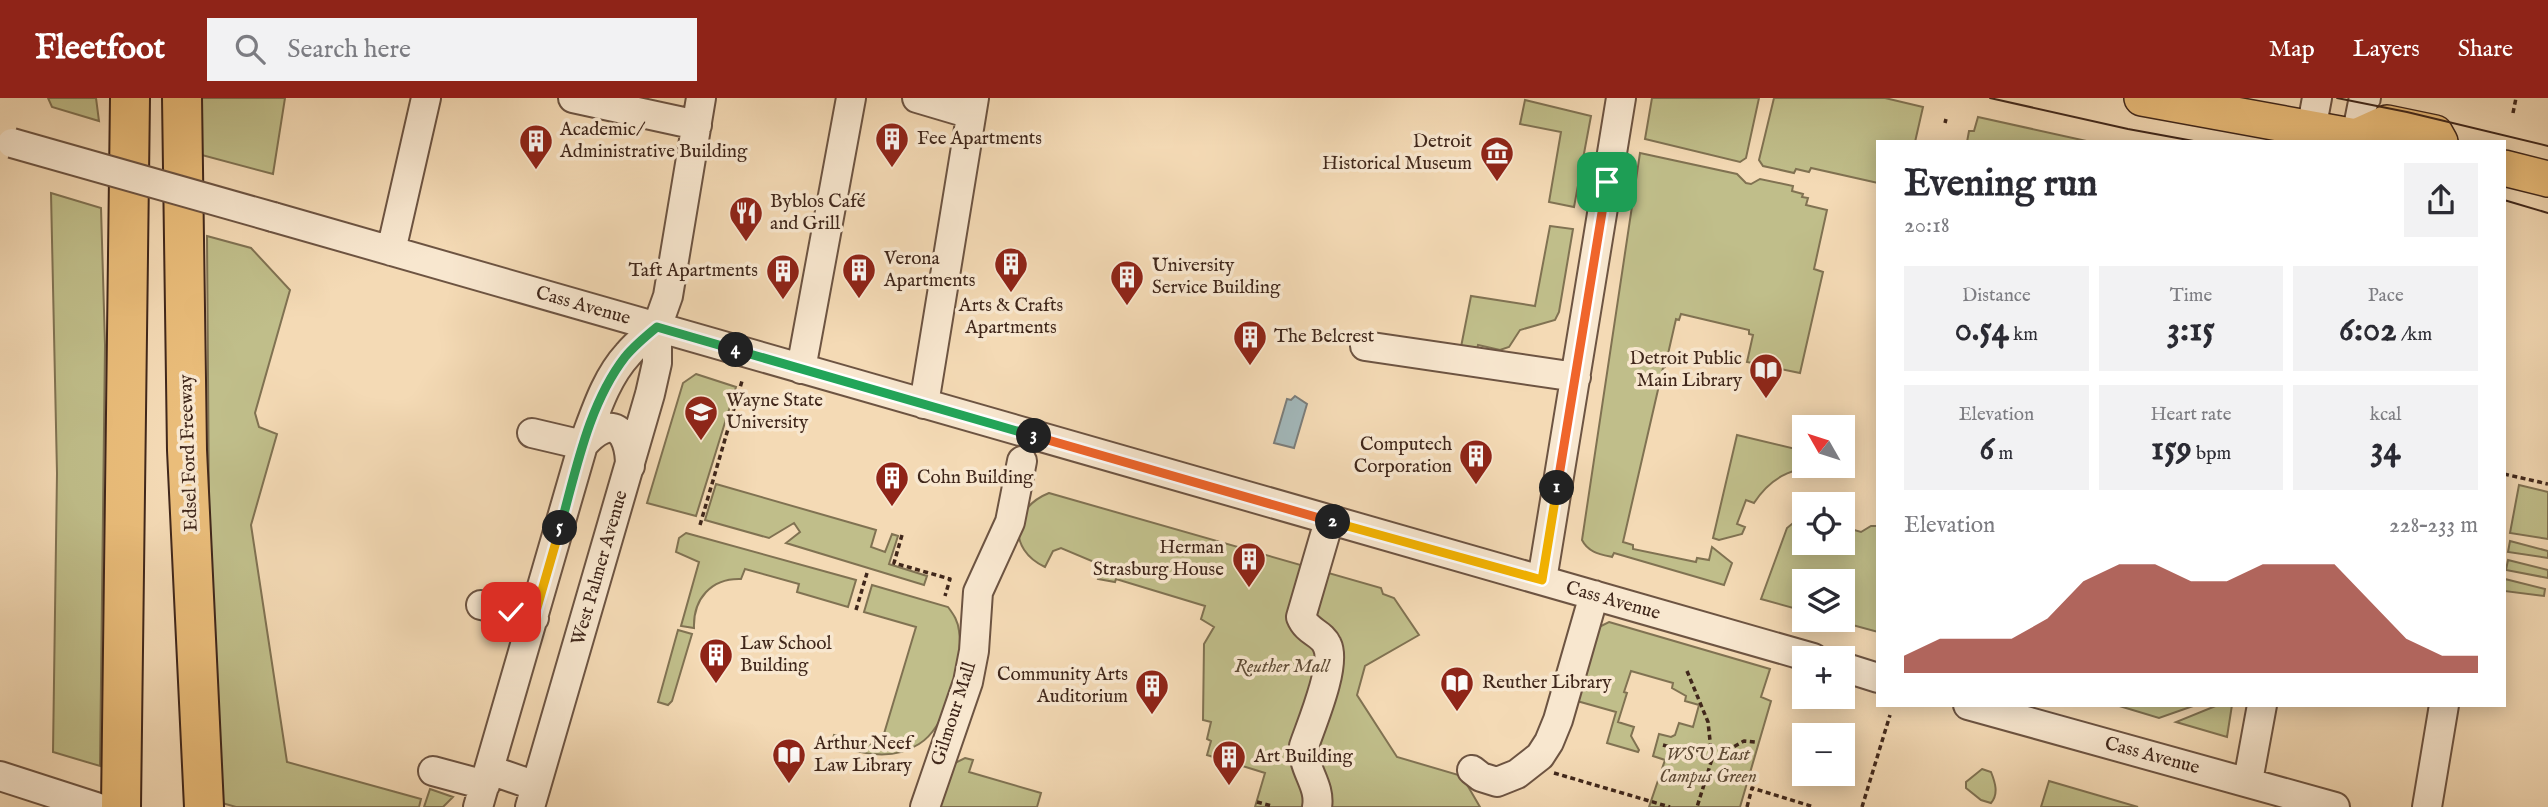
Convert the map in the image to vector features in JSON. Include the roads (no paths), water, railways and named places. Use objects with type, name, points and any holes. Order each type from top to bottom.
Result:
[{"type":"highway","points":[[121,807],[130,98]]},
{"type":"highway","name":"Edsel Ford Freeway","points":[[183,105],[187,450],[204,807]]},
{"type":"main road","points":[[2142,98],[2314,114],[2357,140],[2387,123],[2435,133],[2439,140]]},
{"type":"main road","points":[[2506,168],[2548,179]]},
{"type":"street","points":[[391,251],[426,98]]},
{"type":"street","points":[[573,98],[697,125]]},
{"type":"street","name":"West Palmer Avenue","points":[[533,796],[630,466],[657,363],[657,327],[668,296],[701,98]]},
{"type":"street","points":[[801,369],[851,98]]},
{"type":"street","points":[[917,98],[972,106],[924,404]]},
{"type":"street","points":[[1542,580],[1621,98]]},
{"type":"street","points":[[2357,140],[2363,102],[2367,98]]},
{"type":"street","name":"Cass Avenue","points":[[6,141],[1792,652]]},
{"type":"street","name":"West Palmer Avenue","points":[[485,787],[583,445],[605,389],[616,370],[627,354],[657,327]]},
{"type":"street","points":[[1365,346],[1576,377]]},
{"type":"street","points":[[532,433],[583,445],[598,431],[607,427],[615,428],[627,440],[630,466]]},
{"type":"street","name":"Gilmour Mall","points":[[925,807],[968,682],[975,651],[978,592],[1010,522],[1022,461]]},
{"type":"street","points":[[1317,807],[1318,794],[1303,758],[1304,746],[1328,670],[1329,656],[1328,646],[1323,639],[1308,629],[1301,617],[1329,521]]},
{"type":"street","points":[[1472,770],[1481,777],[1497,782],[1517,774],[1540,756],[1558,720],[1594,595]]},
{"type":"street","points":[[481,605],[534,618]]},
{"type":"street","points":[[1855,671],[1876,677]]},
{"type":"street","name":"Cass Avenue","points":[[1975,707],[2335,807]]},
{"type":"street","points":[[2248,781],[2262,707]]},
{"type":"street","points":[[2427,807],[2444,707]]},
{"type":"street","points":[[433,771],[485,787],[533,796]]},
{"type":"street","points":[[0,776],[96,807]]},
{"type":"tram line","points":[[1990,98],[2188,140]]},
{"type":"tram line","points":[[2337,98],[2548,146]]},
{"type":"tram line","points":[[2506,201],[2548,213]]},
{"type":"place","name":"Fee Apartments","points":[[892,169]]},
{"type":"place","name":"Academic/ Administrative Building","points":[[536,171]]},
{"type":"place","name":"Detroit Historical Museum","points":[[1497,183]]},
{"type":"place","name":"Byblos Café and Grill","points":[[746,243]]},
{"type":"place","name":"Arts & Crafts Apartments","points":[[1011,294]]},
{"type":"place","name":"Verona Apartments","points":[[859,300]]},
{"type":"place","name":"Taft Apartments","points":[[783,301]]},
{"type":"place","name":"University Service Building","points":[[1127,307]]},
{"type":"place","name":"The Belcrest","points":[[1250,367]]},
{"type":"place","name":"Detroit Public Main Library","points":[[1766,400]]},
{"type":"place","name":"Wayne State University","points":[[701,442]]},
{"type":"place","name":"Computech Corporation","points":[[1476,486]]},
{"type":"place","name":"Cohn Building","points":[[892,508]]},
{"type":"place","name":"Herman Strasburg House","points":[[1249,589]]},
{"type":"place","name":"Law School Building","points":[[716,685]]},
{"type":"place","name":"Reuther Library","points":[[1457,713]]},
{"type":"place","name":"Community Arts Auditorium","points":[[1152,716]]},
{"type":"place","name":"Arthur Neef Law Library","points":[[789,785]]},
{"type":"place","name":"Art Building","points":[[1229,787]]},
{"type":"park label","name":"Reuther Mall","points":[[1282,667]]},
{"type":"park label","name":"WSU East Campus Green","points":[[1708,766]]}]
